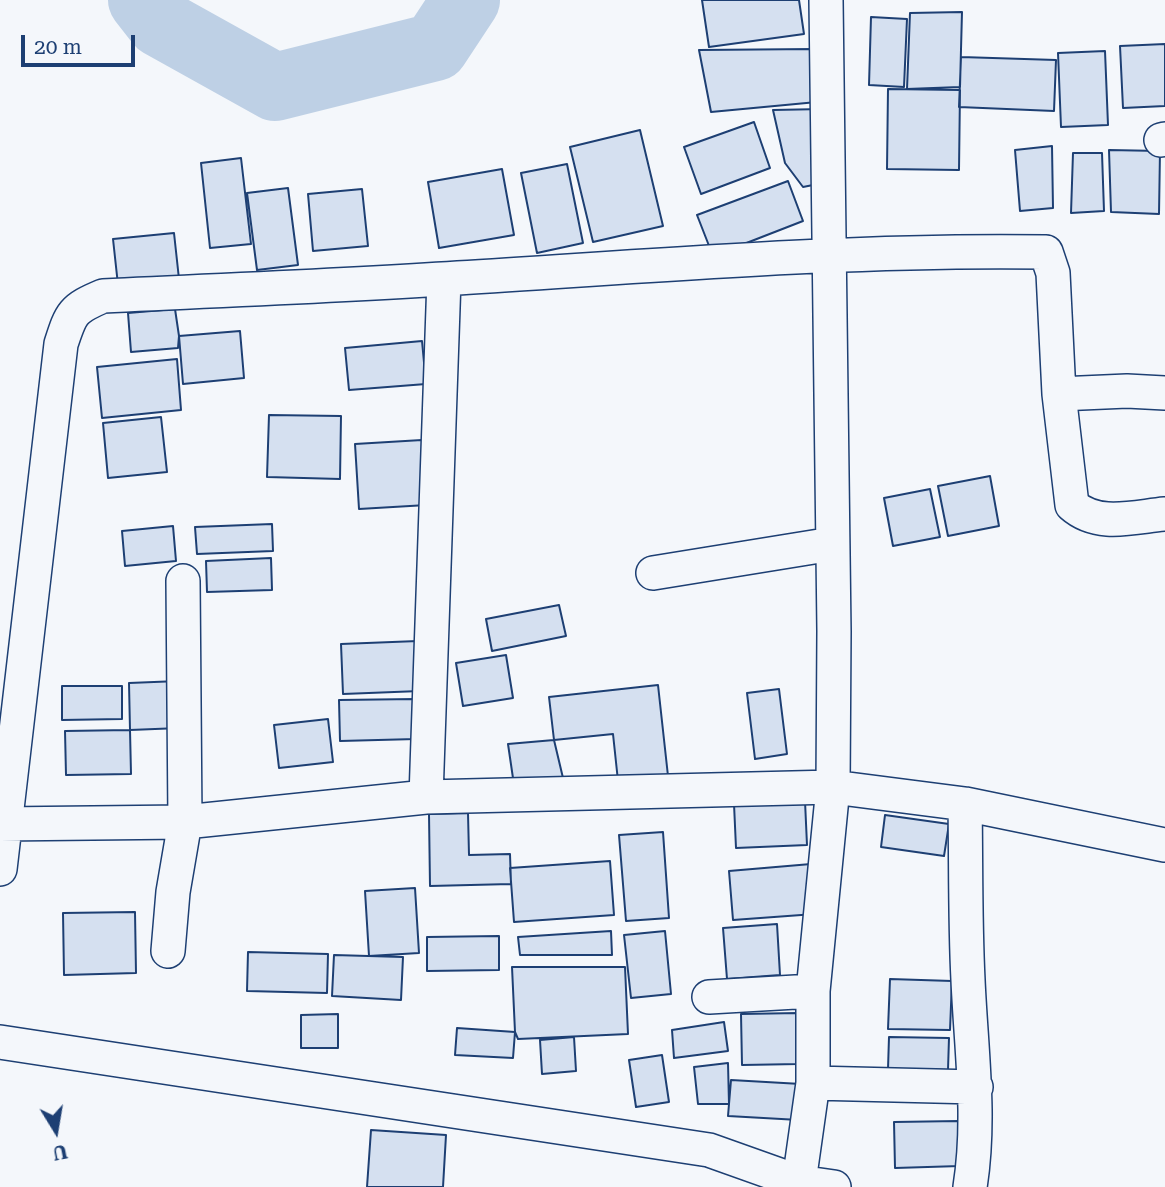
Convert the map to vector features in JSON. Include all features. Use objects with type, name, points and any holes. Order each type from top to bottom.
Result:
[{"type":"street","points":[[799,1182],[813,1083],[813,991],[833,787],[826,0]]},
{"type":"street","points":[[0,869],[3,824],[61,344],[70,316],[83,304],[103,296],[444,279],[830,254],[984,250],[1046,252],[1053,273],[1059,394],[1072,505],[1081,513],[1105,519],[1165,514]]},
{"type":"street","points":[[426,797],[444,279]]},
{"type":"street","points":[[1059,394],[1127,391],[1165,393]]},
{"type":"street","points":[[653,573],[832,544]]},
{"type":"street","points":[[168,951],[173,892],[185,822],[183,581]]},
{"type":"street","points":[[3,824],[185,822],[426,797],[833,787],[965,804],[1165,845]]},
{"type":"street","points":[[965,804],[967,957],[976,1087],[974,1166],[970,1187]]},
{"type":"street","points":[[709,997],[813,991]]},
{"type":"street","points":[[0,1042],[709,1150],[799,1182],[834,1187]]},
{"type":"street","points":[[813,1083],[976,1087]]},
{"type":"building","points":[[702,0],[799,0],[804,34],[709,47]]},
{"type":"building","points":[[962,12],[960,87],[907,89],[910,13]]},
{"type":"building","points":[[871,17],[907,19],[904,87],[869,85]]},
{"type":"building","points":[[1165,44],[1165,106],[1123,108],[1120,46]]},
{"type":"building","points":[[815,49],[817,102],[711,112],[699,50]]},
{"type":"building","points":[[1105,51],[1108,125],[1061,127],[1058,53]]},
{"type":"building","points":[[961,57],[1056,60],[1054,111],[959,107]]},
{"type":"building","points":[[888,89],[960,90],[959,170],[887,169]]},
{"type":"building","points":[[823,109],[823,183],[803,187],[785,163],[773,110]]},
{"type":"building","points":[[754,122],[770,168],[701,194],[684,147]]},
{"type":"building","points":[[640,130],[663,226],[593,242],[570,147]]},
{"type":"building","points":[[1052,146],[1053,208],[1020,211],[1015,150]]},
{"type":"building","points":[[1109,150],[1160,151],[1159,214],[1111,212]]},
{"type":"building","points":[[1073,153],[1102,153],[1104,211],[1071,213]]},
{"type":"building","points":[[241,158],[251,244],[210,248],[201,163]]},
{"type":"building","points":[[567,164],[583,243],[537,253],[521,173]]},
{"type":"building","points":[[502,169],[514,235],[439,248],[428,182]]},
{"type":"building","points":[[788,181],[803,221],[713,256],[697,215]]},
{"type":"building","points":[[288,188],[298,265],[257,270],[247,193]]},
{"type":"building","points":[[362,189],[368,246],[313,251],[308,194]]},
{"type":"building","points":[[174,233],[179,279],[118,285],[113,239]]},
{"type":"building","points":[[175,309],[178,348],[131,352],[128,313]]},
{"type":"building","points":[[240,331],[244,378],[183,384],[179,336]]},
{"type":"building","points":[[422,341],[426,384],[349,390],[345,348]]},
{"type":"building","points":[[177,359],[181,410],[102,418],[97,367]]},
{"type":"building","points":[[269,415],[341,416],[340,479],[267,477]]},
{"type":"building","points":[[161,417],[167,472],[108,478],[103,423]]},
{"type":"building","points":[[422,440],[427,505],[359,509],[355,444]]},
{"type":"building","points":[[990,476],[999,526],[948,536],[938,486]]},
{"type":"building","points":[[930,489],[940,537],[893,546],[884,498]]},
{"type":"building","points":[[272,524],[273,551],[197,554],[195,527]]},
{"type":"building","points":[[173,526],[176,561],[125,566],[122,531]]},
{"type":"building","points":[[271,558],[272,590],[207,592],[206,561]]},
{"type":"building","points":[[559,605],[566,636],[492,651],[486,619]]},
{"type":"building","points":[[418,641],[420,691],[343,694],[341,644]]},
{"type":"building","points":[[506,655],[513,698],[463,706],[456,663]]},
{"type":"building","points":[[179,681],[180,728],[130,730],[129,683]]},
{"type":"building","points":[[658,685],[668,776],[618,781],[613,734],[554,740],[549,697]]},
{"type":"building","points":[[62,686],[122,686],[122,719],[62,720]]},
{"type":"building","points":[[779,689],[787,754],[755,759],[747,693]]},
{"type":"building","points":[[416,699],[416,739],[340,741],[339,700]]},
{"type":"building","points":[[328,719],[333,762],[279,768],[274,725]]},
{"type":"building","points":[[130,730],[131,774],[66,775],[65,731]]},
{"type":"building","points":[[554,740],[563,778],[514,785],[508,744]]},
{"type":"building","points":[[805,801],[807,845],[736,848],[734,804]]},
{"type":"building","points":[[468,813],[469,855],[510,854],[511,884],[430,886],[429,814]]},
{"type":"building","points":[[885,815],[949,824],[944,856],[881,847]]},
{"type":"building","points":[[663,832],[669,918],[626,921],[619,835]]},
{"type":"building","points":[[610,861],[614,915],[514,922],[510,868]]},
{"type":"building","points":[[811,864],[815,914],[733,920],[729,871]]},
{"type":"building","points":[[415,888],[419,953],[369,956],[365,891]]},
{"type":"building","points":[[135,912],[136,973],[64,975],[63,913]]},
{"type":"building","points":[[777,924],[780,975],[727,979],[723,928]]},
{"type":"building","points":[[611,931],[612,955],[520,955],[518,937]]},
{"type":"building","points":[[665,931],[671,994],[631,998],[624,935]]},
{"type":"building","points":[[499,936],[499,970],[427,971],[427,937]]},
{"type":"building","points":[[248,952],[328,954],[327,993],[247,991]]},
{"type":"building","points":[[334,955],[403,957],[401,1000],[332,996]]},
{"type":"building","points":[[512,967],[625,967],[628,1034],[518,1039],[515,1032]]},
{"type":"building","points":[[890,979],[952,981],[950,1030],[888,1029]]},
{"type":"building","points":[[799,1013],[799,1064],[742,1065],[741,1014]]},
{"type":"building","points":[[338,1014],[338,1048],[301,1048],[301,1015]]},
{"type":"building","points":[[724,1022],[728,1051],[674,1058],[672,1030]]},
{"type":"building","points":[[457,1028],[515,1032],[513,1058],[455,1055]]},
{"type":"building","points":[[574,1037],[576,1071],[542,1074],[540,1040]]},
{"type":"building","points":[[889,1037],[949,1038],[948,1070],[888,1069]]},
{"type":"building","points":[[662,1055],[669,1102],[636,1107],[629,1060]]},
{"type":"building","points":[[728,1063],[729,1104],[698,1104],[694,1067]]},
{"type":"building","points":[[731,1080],[801,1084],[799,1120],[728,1116]]},
{"type":"building","points":[[959,1121],[960,1166],[895,1168],[894,1122]]},
{"type":"building","points":[[371,1130],[446,1135],[443,1187],[367,1187]]},
{"type":"waterway","points":[[142,0],[160,23],[275,87],[435,47],[466,0]]}]
